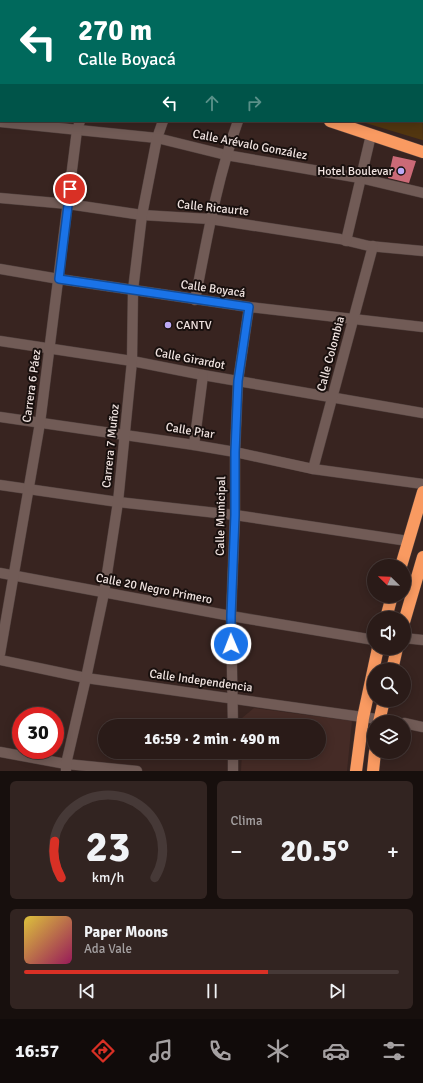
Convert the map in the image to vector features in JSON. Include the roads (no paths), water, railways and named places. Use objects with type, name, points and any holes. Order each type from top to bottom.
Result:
[{"type":"highway","points":[[333,122],[423,152]]},
{"type":"highway","points":[[408,146],[423,144]]},
{"type":"highway","points":[[403,559],[423,492]]},
{"type":"highway","points":[[407,611],[423,557]]},
{"type":"highway","points":[[356,771],[363,718],[376,655]]},
{"type":"highway","points":[[373,771],[374,759]]},
{"type":"street","name":"Carrera 7 Muñoz","points":[[66,767],[104,593],[118,502],[132,361],[133,290],[142,215],[157,138],[163,122]]},
{"type":"street","points":[[195,300],[210,219],[226,155],[238,122]]},
{"type":"street","name":"Calle Arévalo González","points":[[1,124],[78,126],[157,138],[226,155],[360,178],[423,193]]},
{"type":"street","name":"Carrera 6 Páez","points":[[0,654],[40,423],[78,126]]},
{"type":"street","points":[[346,240],[371,135]]},
{"type":"street","name":"Calle Ricaurte","points":[[0,198],[68,204],[142,215],[210,219],[346,240],[373,246],[423,251]]},
{"type":"street","name":"Calle Colombia","points":[[313,469],[373,246]]},
{"type":"street","name":"Calle Boyacá","points":[[0,268],[59,279],[195,300],[423,327]]},
{"type":"street","name":"Calle Municipal","points":[[233,719],[231,616],[235,515],[235,452],[238,381],[249,307]]},
{"type":"street","name":"Calle Girardot","points":[[0,341],[132,361],[203,375],[423,413]]},
{"type":"street","points":[[194,445],[203,375]]},
{"type":"street","name":"Calle Piar","points":[[0,417],[194,445],[235,452],[313,469],[423,484]]},
{"type":"street","points":[[0,485],[118,502],[235,515],[408,541]]},
{"type":"street","name":"Calle 20 Negro Primero","points":[[0,573],[15,574],[104,593],[367,639]]},
{"type":"street","points":[[411,639],[423,640]]},
{"type":"street","name":"Calle Independencia","points":[[0,660],[86,678],[367,718]]},
{"type":"street","points":[[411,724],[423,727]]},
{"type":"street","points":[[0,752],[66,767],[137,771]]},
{"type":"street","points":[[233,759],[233,771]]},
{"type":"place","name":"Hotel Boulevar","points":[[401,171]]},
{"type":"place","name":"CANTV","points":[[168,325]]}]
